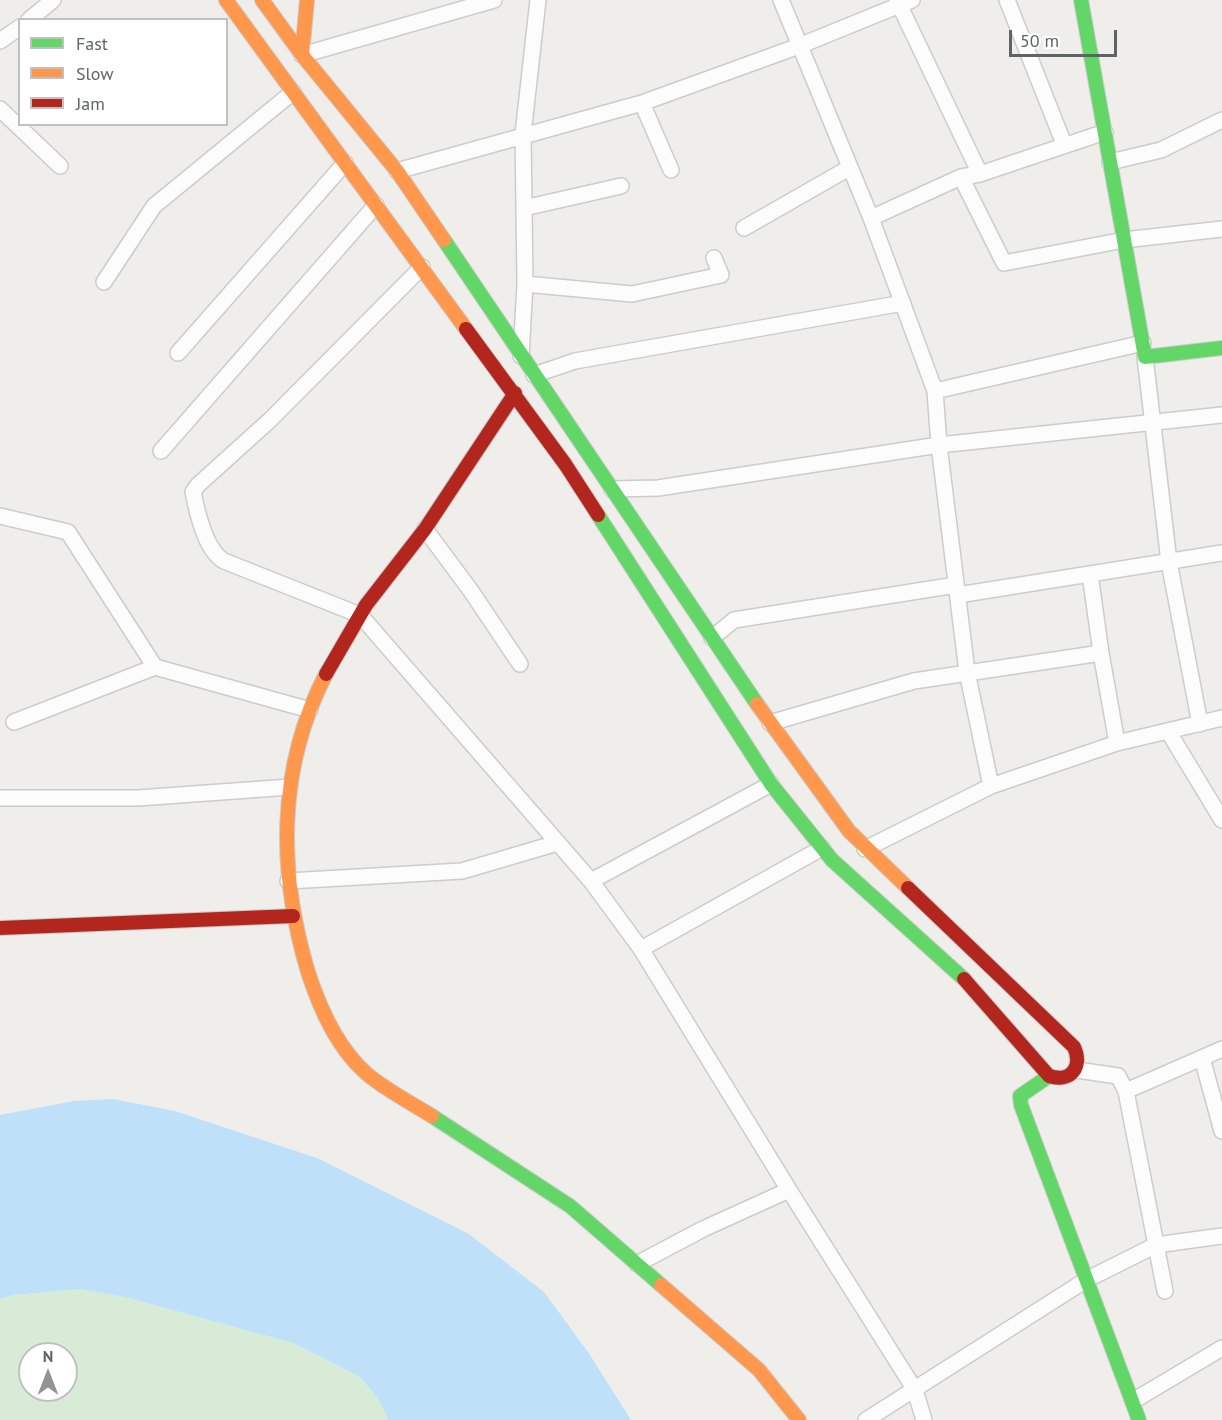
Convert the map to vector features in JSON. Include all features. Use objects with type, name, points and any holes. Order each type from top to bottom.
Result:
[{"type":"street","points":[[31,18],[53,0]]},
{"type":"street","points":[[226,0],[565,464],[771,784],[822,848],[977,992],[1048,1076],[1064,1079],[1077,1070],[1118,1076],[1126,1091],[1164,1291]]},
{"type":"street","points":[[262,0],[302,55],[397,171],[770,723],[849,831],[865,849],[1074,1047],[1079,1056],[1077,1070]]},
{"type":"street","points":[[302,55],[307,0]]},
{"type":"street","points":[[302,55],[494,0]]},
{"type":"street","points":[[521,356],[525,284],[523,134],[538,0]]},
{"type":"street","points":[[781,0],[871,218],[935,391],[939,445],[967,672],[990,786]]},
{"type":"street","points":[[1007,0],[1064,144]]},
{"type":"street","points":[[1081,0],[1144,350],[1155,423],[1169,562],[1200,724]]},
{"type":"street","points":[[397,171],[523,134],[642,103],[799,46],[903,2],[980,174]]},
{"type":"street","points":[[0,42],[18,28]]},
{"type":"street","points":[[104,282],[154,206],[293,92]]},
{"type":"street","points":[[642,103],[671,170]]},
{"type":"street","points":[[0,109],[60,166]]},
{"type":"street","points":[[1110,162],[1161,150],[1222,120]]},
{"type":"street","points":[[871,218],[961,177],[980,174],[1105,132]]},
{"type":"street","points":[[178,353],[345,163]]},
{"type":"street","points":[[744,228],[849,168]]},
{"type":"street","points":[[961,177],[1004,263],[1125,240],[1222,229]]},
{"type":"street","points":[[524,208],[621,186]]},
{"type":"street","points":[[161,451],[376,205]]},
{"type":"street","points":[[525,284],[632,294],[721,275],[714,258]]},
{"type":"street","points":[[422,267],[270,420],[193,492],[217,557],[360,615],[591,881],[642,949],[789,1190],[915,1390],[924,1420]]},
{"type":"street","points":[[534,375],[575,361],[903,303]]},
{"type":"street","points":[[935,391],[1144,350],[1222,348]]},
{"type":"street","points":[[515,393],[425,529],[360,615],[310,710],[294,758],[287,818],[288,881],[293,916],[327,1024],[345,1052],[367,1074],[570,1206],[759,1370],[799,1420]]},
{"type":"street","points":[[612,489],[658,488],[939,445],[1222,415]]},
{"type":"street","points":[[565,464],[587,451]]},
{"type":"street","points":[[0,516],[68,532],[155,667]]},
{"type":"street","points":[[425,529],[520,664]]},
{"type":"street","points":[[712,638],[734,620],[1090,574],[1222,553]]},
{"type":"street","points":[[1090,574],[1117,743]]},
{"type":"street","points":[[770,723],[914,681],[1101,653]]},
{"type":"street","points":[[14,723],[155,667],[310,710]]},
{"type":"street","points":[[865,849],[990,786],[1117,743],[1222,718]]},
{"type":"street","points":[[1168,731],[1222,820]]},
{"type":"street","points":[[591,881],[771,784]]},
{"type":"street","points":[[0,798],[138,798],[290,787]]},
{"type":"street","points":[[288,881],[462,871],[557,843]]},
{"type":"street","points":[[642,949],[822,848]]},
{"type":"street","points":[[3,925],[293,916]]},
{"type":"street","points":[[1126,1091],[1222,1049]]},
{"type":"street","points":[[1202,1058],[1222,1131]]},
{"type":"street","points":[[1048,1076],[1020,1096],[1022,1105],[1139,1420]]},
{"type":"street","points":[[638,1264],[702,1229],[789,1190]]},
{"type":"street","points":[[866,1420],[1086,1280],[1156,1245],[1222,1236]]},
{"type":"street","points":[[1133,1401],[1222,1348]]},
{"type":"green space","points":[[80,1289],[125,1297],[293,1343],[360,1377],[377,1397],[389,1420],[0,1420],[0,1299],[14,1295]]},
{"type":"water","points":[[113,1099],[175,1111],[317,1158],[469,1234],[544,1292],[588,1352],[631,1420],[389,1420],[377,1397],[360,1377],[293,1343],[125,1297],[80,1289],[14,1295],[0,1299],[0,1115],[74,1101]]},
{"type":"traffic: fast","points":[[1081,0],[1145,357],[1222,348]]},
{"type":"traffic: fast","points":[[444,240],[757,704]]},
{"type":"traffic: fast","points":[[598,515],[771,784],[832,860],[964,979]]},
{"type":"traffic: fast","points":[[1049,1076],[1020,1096],[1021,1105],[1139,1420]]},
{"type":"traffic: fast","points":[[432,1116],[570,1206],[661,1285]]},
{"type":"traffic: slow","points":[[226,0],[466,329]]},
{"type":"traffic: slow","points":[[262,0],[302,55],[397,171],[444,240]]},
{"type":"traffic: slow","points":[[302,55],[307,0]]},
{"type":"traffic: slow","points":[[326,674],[310,710],[298,746],[291,783],[287,821],[288,859],[291,896],[298,934],[318,1000],[338,1040],[356,1064],[374,1080],[432,1116]]},
{"type":"traffic: slow","points":[[757,704],[849,831],[908,888]]},
{"type":"traffic: slow","points":[[661,1285],[759,1370],[799,1420]]},
{"type":"traffic: jam","points":[[466,329],[565,464],[598,515]]},
{"type":"traffic: jam","points":[[326,674],[366,605],[425,529],[515,393]]},
{"type":"traffic: jam","points":[[908,888],[1074,1047],[1077,1061],[1073,1072],[1063,1077],[1049,1076],[964,979]]},
{"type":"traffic: jam","points":[[0,928],[293,916]]}]
